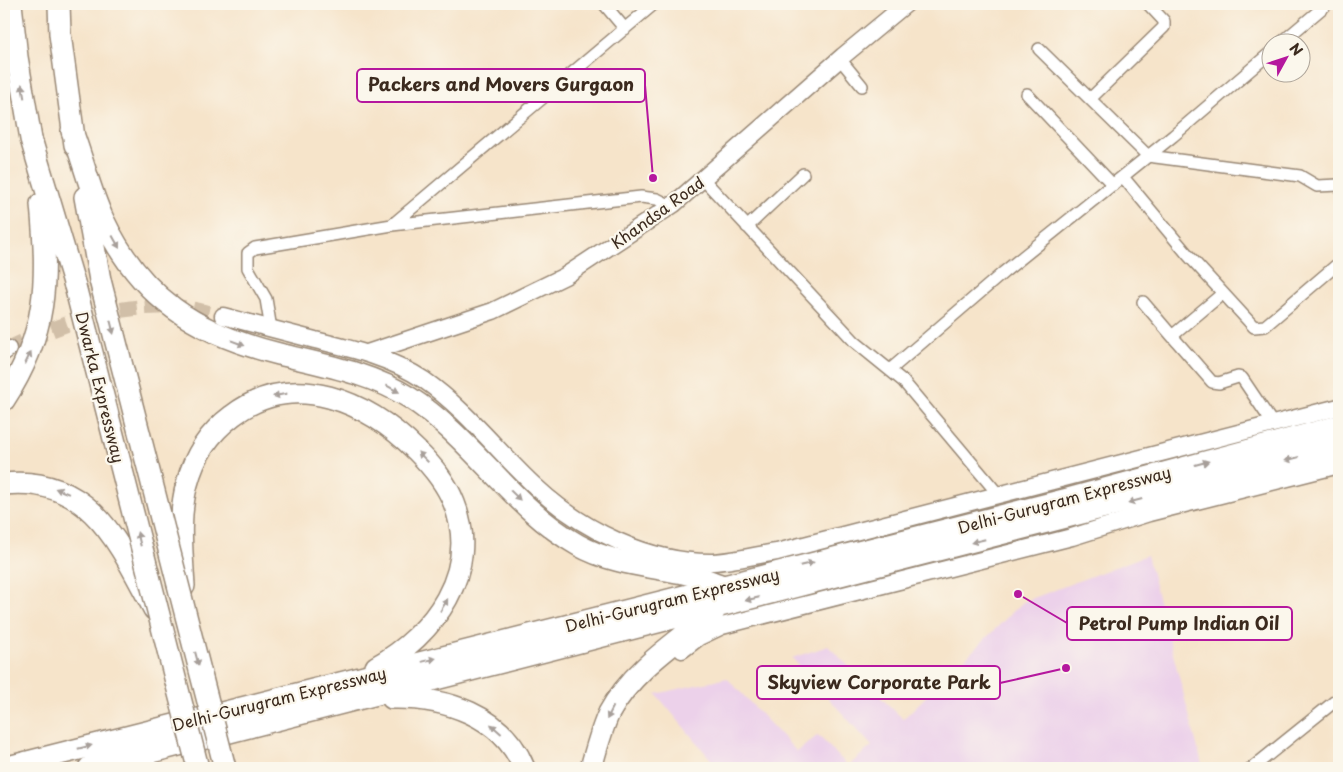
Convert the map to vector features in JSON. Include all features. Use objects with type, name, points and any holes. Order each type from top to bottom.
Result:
[{"type":"highway","name":"Dwarka Expressway","points":[[11,4],[17,57],[31,139],[75,286],[198,768]]},
{"type":"highway","name":"Dwarka Expressway","points":[[59,4],[60,34],[72,131],[100,280],[225,768]]},
{"type":"highway","points":[[72,131],[103,218],[121,252],[157,294],[186,318],[215,334],[247,346],[354,372],[384,384],[411,398],[436,418],[538,516],[579,546],[610,559],[638,567],[688,574],[723,586]]},
{"type":"highway","points":[[4,400],[19,377],[32,349],[40,324],[44,297],[46,263],[41,205],[31,139]]},
{"type":"highway","points":[[185,612],[182,555],[184,497],[196,460],[219,427],[249,405],[284,394],[326,395],[356,406],[393,429],[429,463],[448,490],[459,518],[461,556],[455,583],[443,608],[414,642],[356,689]]},
{"type":"highway","name":"Delhi-Gurugram Expressway","points":[[89,768],[356,689],[723,586],[1068,499],[1339,426]]},
{"type":"highway","name":"Delhi-Gurugram Expressway","points":[[4,768],[57,754],[720,607],[1339,447]]},
{"type":"highway","points":[[4,484],[34,484],[68,493],[91,509],[120,548],[160,620]]},
{"type":"highway","points":[[591,768],[609,714],[629,684],[649,664],[720,607]]},
{"type":"highway","points":[[356,689],[446,703],[464,709],[496,729],[515,750],[524,768]]},
{"type":"highway","points":[[4,755],[57,754]]},
{"type":"main road","name":"Khandsa Road","points":[[367,353],[493,311],[566,276],[671,206],[704,180],[840,59],[906,4]]},
{"type":"main road","points":[[223,316],[367,353],[402,367],[444,396],[536,487],[566,511],[624,543],[646,552],[714,562],[777,552],[1339,407]]},
{"type":"main road","points":[[629,684],[642,682],[693,641],[722,626],[1062,540],[1148,513],[1339,465]]},
{"type":"street","points":[[604,4],[625,29]]},
{"type":"street","points":[[392,226],[654,4]]},
{"type":"street","points":[[1090,99],[1164,27],[1164,21],[1148,4]]},
{"type":"street","points":[[1294,32],[1327,4]]},
{"type":"street","points":[[1039,49],[1148,156],[1300,176],[1322,187],[1339,185]]},
{"type":"street","points":[[840,59],[862,86]]},
{"type":"street","points":[[891,369],[1004,272],[1123,177],[1260,61]]},
{"type":"street","points":[[1027,94],[1113,185]]},
{"type":"street","points":[[747,227],[803,174]]},
{"type":"street","points":[[1123,177],[1222,294],[1248,322],[1260,328],[1266,326],[1339,263]]},
{"type":"street","points":[[704,180],[868,354],[891,369],[998,494]]},
{"type":"street","points":[[272,328],[266,299],[248,268],[248,253],[252,250],[392,226],[641,197],[657,199],[671,206]]},
{"type":"street","points":[[1172,336],[1222,294]]},
{"type":"street","points":[[1142,302],[1212,382],[1219,382],[1238,376],[1242,378],[1273,424]]},
{"type":"street","points":[[1252,768],[1339,698]]},
{"type":"shaded area","points":[[1147,555],[1203,768],[718,768],[656,694],[727,678],[797,752],[818,735],[848,766],[872,746],[792,658],[828,646],[903,719],[1023,602]]},
{"type":"tunnel","points":[[8,349],[68,324],[89,317],[131,308],[174,307],[223,316]]},
{"type":"place","name":"Packers and Movers Gurgaon","points":[[653,178]]},
{"type":"place","name":"Petrol Pump Indian Oil","points":[[1018,594]]},
{"type":"place","name":"Skyview Corporate Park","points":[[1066,668]]}]
